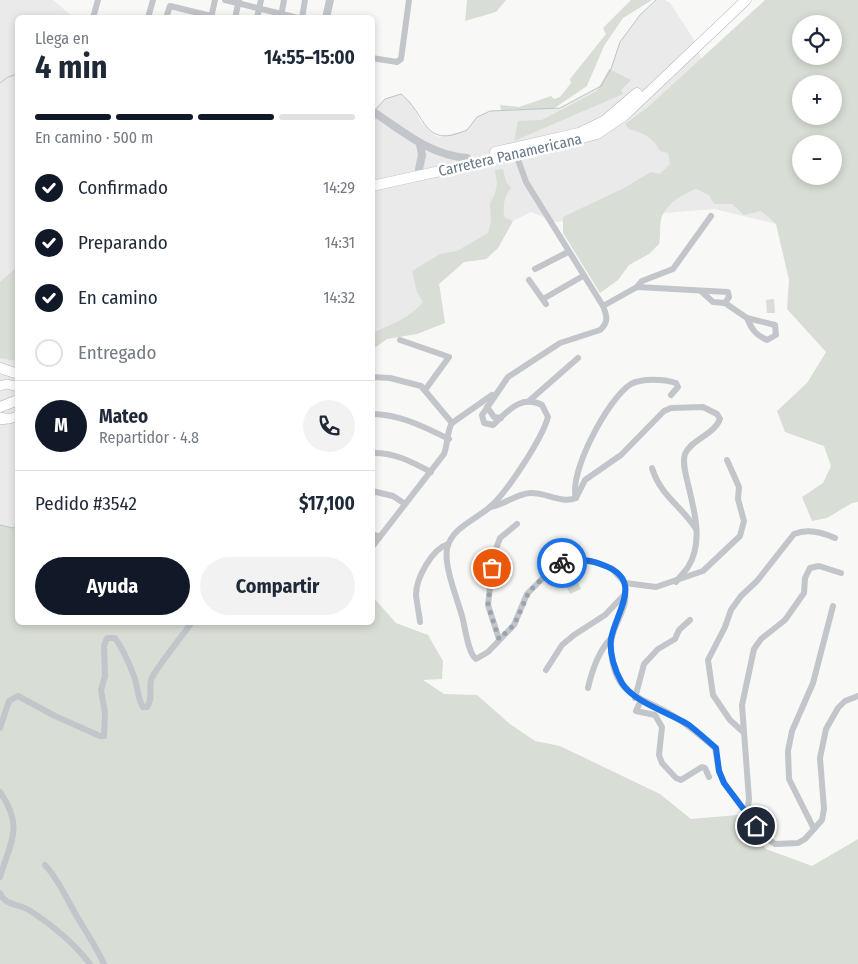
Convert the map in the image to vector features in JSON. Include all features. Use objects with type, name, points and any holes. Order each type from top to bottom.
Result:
[{"type":"highway","name":"Carretera Panamericana","points":[[375,178],[580,134],[594,128],[617,112],[736,0]]},
{"type":"highway","name":"Carretera Panamericana","points":[[375,185],[582,139],[608,127],[625,114],[746,0]]},
{"type":"highway","points":[[0,368],[15,373]]},
{"type":"highway","points":[[0,401],[15,389]]},
{"type":"highway","points":[[0,407],[15,401]]},
{"type":"main road","points":[[0,378],[15,387]]},
{"type":"main road","points":[[0,386],[15,388]]},
{"type":"main road","points":[[2,419],[15,417]]},
{"type":"street","points":[[94,15],[98,0]]},
{"type":"street","points":[[149,15],[153,0]]},
{"type":"street","points":[[211,15],[215,0]]},
{"type":"street","points":[[225,0],[239,1],[278,15]]},
{"type":"street","points":[[258,15],[261,0]]},
{"type":"street","points":[[281,15],[284,0]]},
{"type":"street","points":[[301,15],[305,0]]},
{"type":"street","points":[[327,15],[330,0]]},
{"type":"street","points":[[375,58],[400,61],[409,0]]},
{"type":"street","points":[[236,15],[239,1]]},
{"type":"street","points":[[167,15],[168,7],[188,14]]},
{"type":"street","points":[[375,113],[420,144],[446,155],[467,158]]},
{"type":"street","points":[[419,169],[422,155],[420,144]]},
{"type":"street","points":[[420,622],[416,593],[430,560],[442,546],[448,544],[463,526],[490,507],[526,460],[548,418],[546,410],[537,403],[529,402],[512,407],[493,425],[484,423],[482,415],[508,377],[560,343],[600,330],[605,326],[608,318],[604,306],[583,276],[526,182],[516,154]]},
{"type":"street","points":[[604,306],[637,287],[642,281],[673,269],[711,216]]},
{"type":"street","points":[[535,269],[568,252]]},
{"type":"street","points":[[529,280],[544,302],[583,276]]},
{"type":"street","points":[[637,287],[728,292],[729,297],[725,303]]},
{"type":"street","points":[[702,292],[713,302],[725,303],[748,318],[775,325],[776,335],[767,340],[760,337],[752,330],[748,318]]},
{"type":"street","points":[[400,340],[449,357],[425,390]]},
{"type":"street","points":[[529,402],[578,358]]},
{"type":"street","points":[[375,377],[416,383],[425,390],[452,424]]},
{"type":"street","points":[[576,498],[574,490],[586,452],[606,413],[624,389],[639,381],[670,380],[676,383],[678,387],[671,395]]},
{"type":"street","points":[[375,543],[444,454],[449,439],[449,428],[452,424],[496,393]]},
{"type":"street","points":[[487,407],[494,417],[501,418]]},
{"type":"street","points":[[576,498],[585,480],[621,455],[647,430],[659,414],[671,408],[702,407],[717,414],[720,419],[717,425],[689,448],[685,454],[684,470],[697,532],[693,555],[688,566],[676,582]]},
{"type":"street","points":[[375,415],[408,421],[449,439]]},
{"type":"street","points":[[375,452],[384,452],[408,460],[431,472]]},
{"type":"street","points":[[625,583],[656,587],[676,582],[709,568],[722,552],[740,536],[744,521],[738,499],[738,481],[728,468],[727,460]]},
{"type":"street","points":[[652,468],[657,483],[690,520],[697,532]]},
{"type":"street","points":[[375,492],[393,496],[405,504]]},
{"type":"street","points":[[490,507],[502,505],[528,493],[567,500],[576,498]]},
{"type":"street","points":[[499,639],[488,605],[494,554],[500,538],[517,524]]},
{"type":"street","points":[[742,731],[717,702],[708,668],[708,660],[725,627],[728,616],[740,596],[757,581],[794,534],[800,531],[815,531],[835,538]]},
{"type":"street","points":[[375,535],[380,537]]},
{"type":"street","points":[[448,544],[446,560],[468,634],[470,653],[476,659],[483,657],[514,625],[528,594],[535,585],[561,563],[571,560],[595,562],[611,568],[625,583],[625,603],[611,638],[611,647],[617,673],[627,691],[638,699],[691,727],[716,748],[721,776],[766,838],[775,844],[798,843],[805,840],[824,814],[820,758],[826,729],[838,708],[845,701],[858,696]]},
{"type":"street","points":[[747,812],[748,799],[742,731],[742,705],[756,644],[778,626],[790,613],[804,593],[804,578],[810,568],[819,566],[841,573]]},
{"type":"street","points":[[546,670],[562,645],[605,615],[626,594]]},
{"type":"street","points":[[814,829],[789,779],[788,751],[792,731],[813,683],[833,606]]},
{"type":"street","points":[[690,620],[679,630],[675,640],[658,649],[644,664],[636,711],[655,715],[662,727],[659,755],[665,767],[676,778],[681,780],[702,767],[705,768],[709,777]]},
{"type":"street","points":[[0,728],[9,701],[18,696],[55,716],[100,736],[104,736],[105,712],[100,690],[105,676],[104,646],[107,638],[115,638],[120,645],[135,678],[140,703],[143,707],[147,707],[150,703],[151,680],[155,670],[190,625]]},
{"type":"street","points":[[588,688],[603,646],[611,638]]},
{"type":"street","points":[[0,792],[11,808],[15,821],[0,877]]},
{"type":"street","points":[[45,865],[57,877],[75,913],[93,940],[104,964]]},
{"type":"street","points":[[0,893],[6,901],[27,909],[77,946],[90,964]]},
{"type":"shaded area","points":[[0,0],[53,0],[71,15],[15,15],[15,527],[0,525]]},
{"type":"shaded area","points":[[467,0],[506,0],[496,12],[465,21]]},
{"type":"shaded area","points":[[631,0],[652,0],[623,18],[604,46],[587,86],[553,109],[501,110],[500,105],[519,107],[551,96],[554,99],[560,97],[571,83],[570,79],[606,34],[603,28]]},
{"type":"shaded area","points":[[656,0],[665,0],[670,3],[693,38],[761,211],[776,224],[714,209],[556,222],[531,212],[513,221],[498,248],[486,259],[464,262],[439,284],[445,323],[387,339],[375,348],[375,109],[385,99],[401,94],[411,103],[421,122],[434,135],[440,137],[467,130],[477,117],[490,111],[560,108],[601,86],[611,69],[620,42],[640,15]]},
{"type":"shaded area","points":[[765,0],[858,0],[858,502],[852,503],[827,518],[812,521],[802,497],[823,483],[831,466],[824,446],[785,432],[777,411],[807,383],[826,352],[787,309],[789,280],[776,224],[761,211],[744,215],[732,204],[714,204],[709,195],[696,189],[676,200],[665,211],[661,219],[659,244],[649,254],[629,265],[618,280],[600,293],[563,233],[563,217],[624,188],[651,172],[660,174],[670,164],[668,153],[660,151],[651,139],[629,129],[625,124],[647,108]]},
{"type":"shaded area","points":[[609,69],[631,80],[621,90],[623,94],[514,141],[518,121],[542,120],[597,91]]},
{"type":"shaded area","points":[[503,169],[506,182],[511,188],[504,202],[504,214],[505,218],[513,221],[498,248],[486,259],[464,262],[439,284],[445,323],[417,334],[387,339],[375,348],[375,332],[406,317],[423,302],[417,292],[412,271],[440,254],[457,251],[488,233],[491,222],[490,203],[495,194],[497,184],[495,170]]},
{"type":"shaded area","points":[[15,269],[15,361],[0,358],[0,282]]},
{"type":"shaded area","points":[[774,299],[775,313],[767,313],[766,300]]},
{"type":"shaded area","points":[[0,525],[15,527],[15,625],[375,625],[375,599],[396,623],[428,635],[443,661],[442,679],[423,680],[444,694],[477,695],[510,724],[535,741],[560,746],[660,794],[691,819],[737,815],[766,849],[812,866],[858,839],[858,964],[0,964]]},
{"type":"shaded area","points":[[572,569],[581,589],[570,594],[561,575]]},
{"type":"waterway","points":[[376,109],[385,99],[401,94],[427,127],[433,133],[441,136],[467,130],[477,117],[490,111],[560,108],[601,86],[611,69],[620,42],[640,15],[656,0]]},
{"type":"waterway","points":[[0,83],[15,75]]},
{"type":"waterway","points":[[0,525],[15,527]]},
{"type":"way so far","points":[[492,568],[488,605],[499,639],[514,625],[528,594],[535,585],[552,569],[562,563]]},
{"type":"route","points":[[562,563],[582,559],[611,568],[620,575],[625,583],[625,603],[611,638],[611,647],[613,660],[621,683],[635,698],[670,714],[691,727],[716,748],[719,771],[724,783],[756,826]]}]
